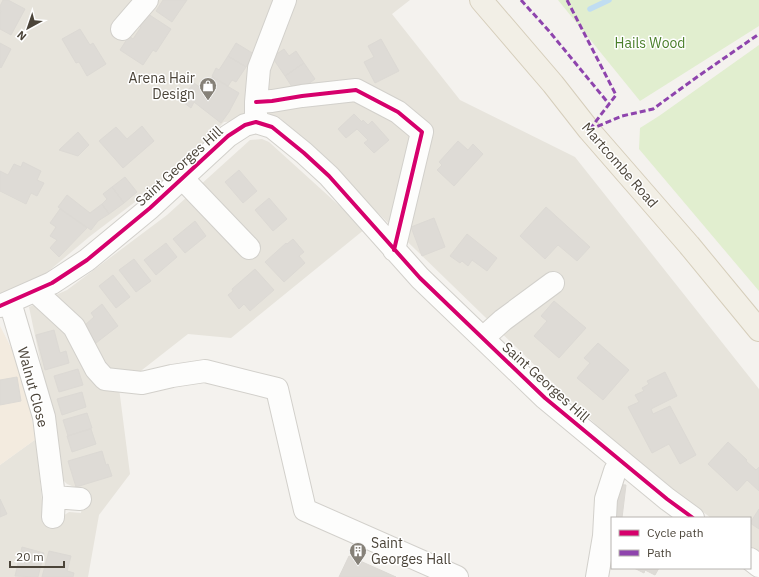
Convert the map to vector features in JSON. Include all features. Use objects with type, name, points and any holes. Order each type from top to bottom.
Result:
[{"type":"main road","name":"Martcombe Road","points":[[481,0],[553,84],[589,130],[689,245],[759,330]]},
{"type":"street","points":[[122,29],[147,0]]},
{"type":"street","points":[[256,112],[259,68],[285,0]]},
{"type":"street","name":"Saint Georges Hill","points":[[5,304],[52,283],[87,260],[150,208],[228,136],[245,125],[256,112],[272,102],[302,96],[356,90],[398,112],[422,132],[394,250]]},
{"type":"street","name":"Saint Georges Hill","points":[[256,112],[272,127],[304,152],[329,176],[420,278],[550,403],[667,499],[692,517]]},
{"type":"street","name":"Saint Georges Hill","points":[[182,178],[239,246]]},
{"type":"street","points":[[483,338],[503,320],[554,283]]},
{"type":"street","points":[[35,291],[74,327],[96,369],[105,379],[142,383],[205,370],[277,389],[305,510],[457,577]]},
{"type":"street","name":"Walnut Close","points":[[5,304],[44,416],[53,507],[80,498]]},
{"type":"street","points":[[597,577],[604,536],[606,499],[615,471],[620,461]]},
{"type":"street","points":[[751,560],[759,566]]},
{"type":"shaded area","points":[[0,0],[410,0],[392,14],[460,100],[575,157],[759,389],[759,555],[751,549],[751,517],[710,517],[621,449],[280,118],[224,122],[173,173],[89,237],[44,275],[0,297]]},
{"type":"shaded area","points":[[262,139],[269,142],[365,229],[231,338],[188,334],[119,388],[130,474],[99,515],[88,577],[0,577],[0,465],[36,439],[44,521],[63,516],[69,512],[81,513],[84,491],[67,484],[62,479],[55,431],[29,307],[67,290],[167,215],[250,140]]},
{"type":"shaded area","points":[[0,326],[20,365],[36,439],[0,465]]},
{"type":"green space","name":"Hails Wood","points":[[558,0],[759,0],[759,26],[640,101]]},
{"type":"green space","points":[[759,45],[759,291],[639,149],[640,128]]},
{"type":"building","points":[[3,0],[8,0],[25,9],[11,35],[0,29],[0,6]]},
{"type":"building","points":[[163,0],[187,0],[172,22],[156,11]]},
{"type":"building","points":[[142,10],[171,29],[156,52],[153,50],[143,65],[120,50],[129,36],[133,39],[141,27],[134,23]]},
{"type":"building","points":[[80,29],[90,45],[93,43],[106,64],[87,76],[79,62],[76,63],[62,39]]},
{"type":"building","points":[[381,39],[399,71],[375,83],[364,62],[374,57],[368,46]]},
{"type":"building","points":[[0,43],[11,49],[1,68],[0,67]]},
{"type":"building","points":[[236,43],[254,54],[246,67],[228,56]]},
{"type":"building","points":[[284,49],[289,56],[296,51],[304,63],[285,76],[272,57]]},
{"type":"building","points":[[228,56],[246,67],[236,82],[232,80],[228,86],[212,76],[216,68],[219,70]]},
{"type":"building","points":[[304,63],[315,79],[296,93],[285,76]]},
{"type":"building","name":"Arena Hair Design","points":[[212,77],[239,93],[229,112],[221,123],[194,102],[191,108],[180,100],[194,83],[202,89]]},
{"type":"building","points":[[354,114],[362,122],[363,120],[368,125],[372,121],[389,140],[374,153],[364,143],[368,140],[357,129],[346,138],[338,129]]},
{"type":"building","points":[[142,126],[154,141],[123,168],[99,141],[116,127],[127,139]]},
{"type":"building","points":[[78,132],[89,145],[78,156],[59,150]]},
{"type":"building","points":[[458,141],[468,150],[473,144],[483,154],[454,186],[437,170],[442,165],[439,162]]},
{"type":"building","points":[[23,162],[41,171],[37,180],[44,183],[37,196],[31,193],[26,204],[0,191],[0,171],[8,175],[14,164],[21,167]]},
{"type":"building","points":[[239,170],[257,191],[243,203],[225,182]]},
{"type":"building","points":[[125,177],[137,192],[124,203],[112,187]]},
{"type":"building","points":[[112,187],[124,203],[109,214],[102,204],[107,199],[103,194]]},
{"type":"building","points":[[67,195],[90,213],[102,204],[109,214],[98,221],[91,230],[58,207]]},
{"type":"building","points":[[269,198],[287,219],[273,231],[255,210]]},
{"type":"building","points":[[546,207],[590,247],[577,261],[558,245],[545,259],[520,236]]},
{"type":"building","points":[[60,209],[87,228],[59,257],[50,248],[57,240],[50,236],[56,227],[50,223]]},
{"type":"building","points":[[434,218],[445,247],[422,256],[411,227]]},
{"type":"building","points":[[195,221],[206,236],[185,253],[173,239]]},
{"type":"building","points":[[467,234],[497,258],[487,271],[472,260],[468,266],[462,261],[460,263],[450,256]]},
{"type":"building","points":[[293,239],[304,252],[299,256],[305,263],[284,282],[265,262],[286,243],[287,244]]},
{"type":"building","points":[[166,243],[177,257],[156,275],[144,260]]},
{"type":"building","points":[[134,259],[151,281],[136,292],[119,270]]},
{"type":"building","points":[[255,269],[274,290],[250,311],[244,304],[239,309],[228,295],[233,291],[232,289]]},
{"type":"building","points":[[113,275],[130,297],[116,308],[99,286]]},
{"type":"building","points":[[554,301],[586,328],[559,358],[534,336],[547,321],[541,316]]},
{"type":"building","points":[[102,304],[118,326],[96,343],[84,328],[85,325],[94,317],[91,313]]},
{"type":"building","points":[[54,330],[60,353],[66,351],[69,363],[45,370],[36,335]]},
{"type":"building","points":[[598,343],[629,370],[603,400],[577,378],[590,363],[584,358]]},
{"type":"building","points":[[78,369],[83,385],[59,392],[54,376]]},
{"type":"building","points":[[665,372],[677,396],[651,409],[653,414],[670,406],[696,455],[680,464],[669,444],[652,453],[628,407],[639,402],[635,395],[644,391],[642,388],[649,384],[647,381]]},
{"type":"building","points":[[17,377],[21,401],[0,405],[0,380]]},
{"type":"building","points":[[82,392],[86,407],[62,415],[57,399]]},
{"type":"building","points":[[87,413],[92,428],[68,436],[63,420]]},
{"type":"building","points":[[91,429],[96,444],[72,452],[67,436]]},
{"type":"building","points":[[728,442],[756,470],[759,467],[759,491],[747,480],[737,491],[708,464]]},
{"type":"building","points":[[102,451],[106,465],[108,464],[112,476],[76,487],[68,461]]},
{"type":"building","points":[[613,484],[626,485],[622,517],[609,516]]},
{"type":"building","points":[[0,499],[7,514],[0,517]]},
{"type":"building","points":[[759,509],[759,529],[751,524]]},
{"type":"building","points":[[22,547],[44,553],[38,577],[15,576]]},
{"type":"building","points":[[49,551],[71,556],[67,571],[74,573],[73,577],[42,577]]},
{"type":"building","name":"Saint Georges Hall","points":[[349,556],[396,577],[339,577]]},
{"type":"building","points":[[636,569],[658,569],[655,575],[645,570],[644,573]]},
{"type":"waterway","points":[[590,9],[609,0]]},
{"type":"marked path","points":[[521,0],[549,31],[609,104]]},
{"type":"marked path","points":[[567,0],[616,95],[590,129]]},
{"type":"marked path","points":[[589,130],[622,116],[653,109],[759,34]]},
{"type":"cycle path","points":[[256,102],[356,90],[398,112],[422,132],[394,250]]},
{"type":"cycle path","points":[[0,306],[52,283],[87,260],[150,208],[228,136],[245,125],[256,122],[272,127],[329,176],[420,278],[545,398],[667,499],[692,517]]},
{"type":"place","name":"Arena Hair Design","points":[[208,101]]},
{"type":"place","name":"Saint Georges Hall","points":[[358,566]]}]
